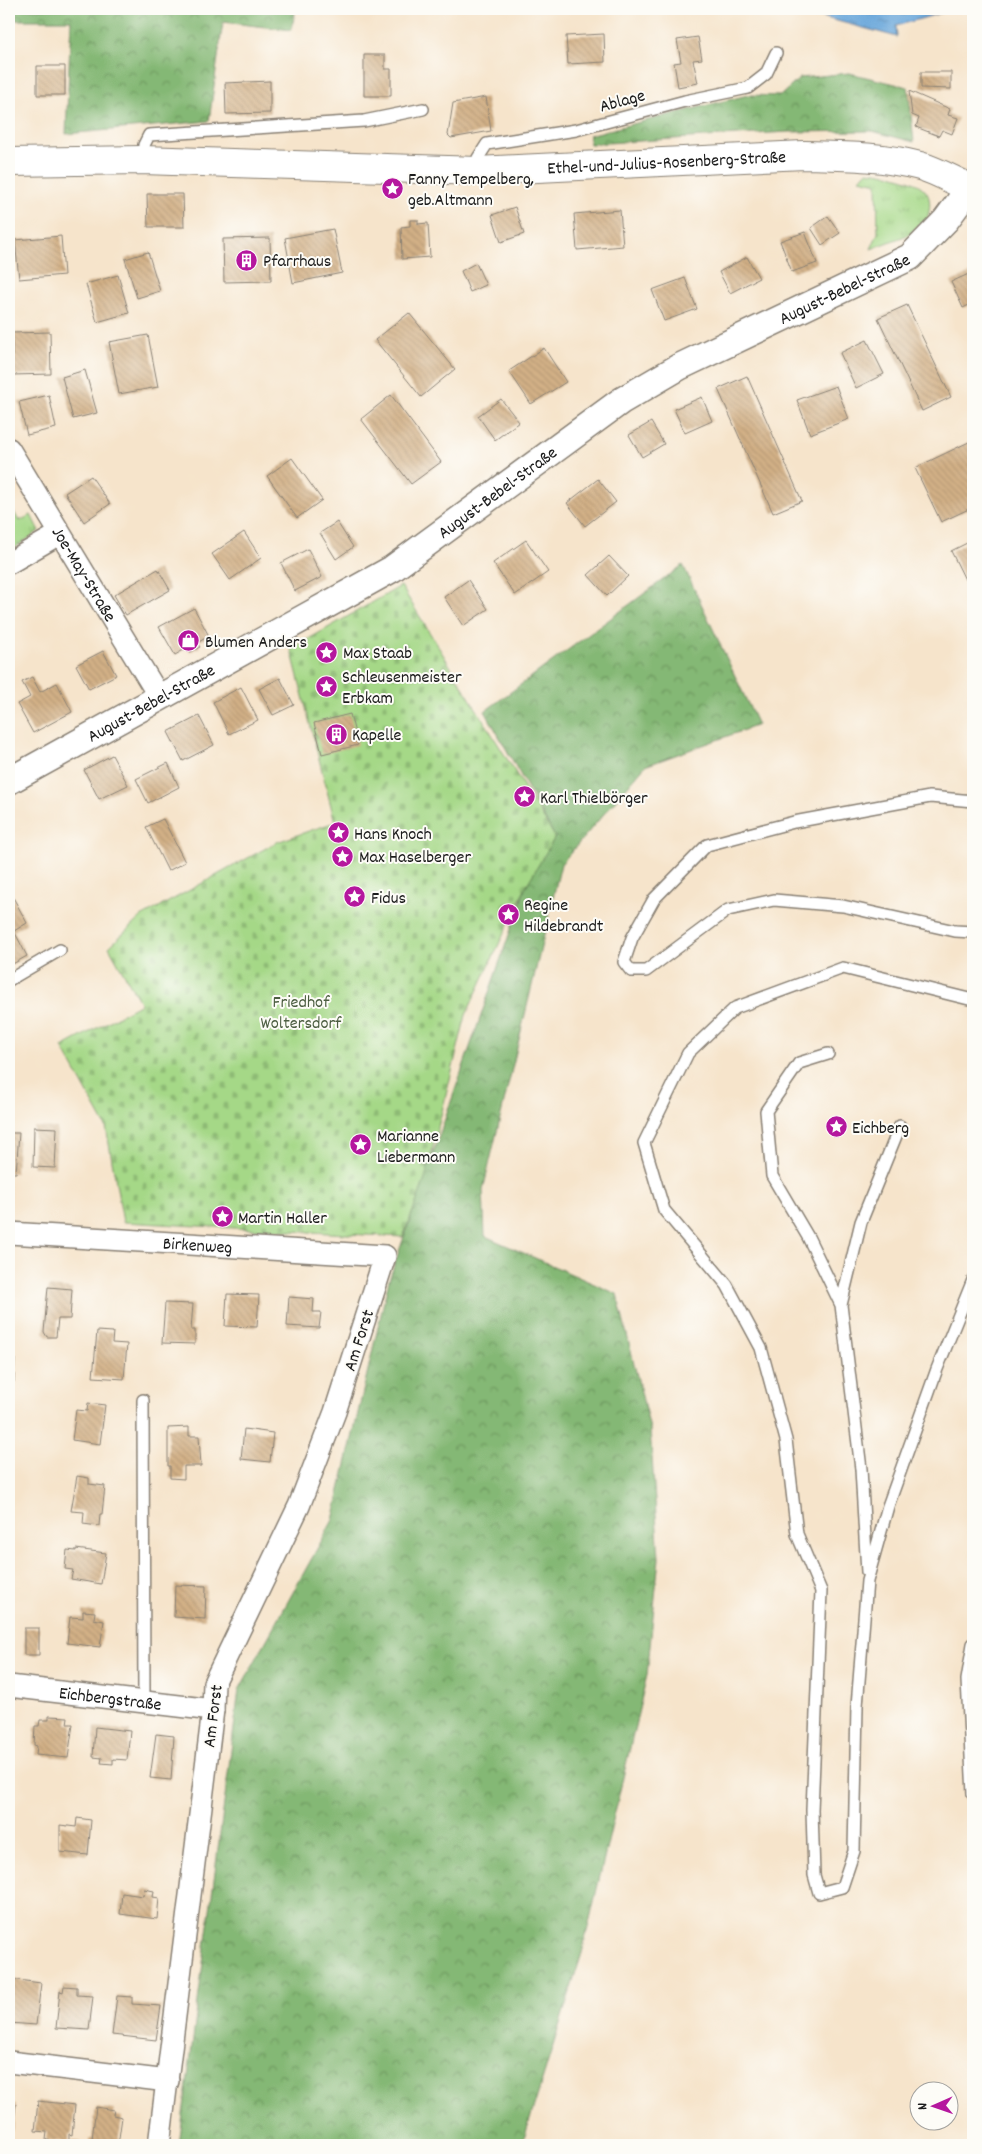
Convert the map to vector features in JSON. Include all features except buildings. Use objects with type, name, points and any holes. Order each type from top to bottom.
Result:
[{"type":"main road","name":"Ethel-und-Julius-Rosenberg-Straße","points":[[9,162],[143,160],[478,171],[804,155],[852,156],[892,160],[922,167],[969,188]]},
{"type":"street","name":"August-Bebel-Straße","points":[[10,776],[160,698],[392,569],[621,401],[679,367],[910,257],[946,220],[969,188]]},
{"type":"street","name":"Joe-May-Straße","points":[[9,449],[160,698]]},
{"type":"street","points":[[9,563],[59,534]]},
{"type":"street","name":"Birkenweg","points":[[9,1233],[385,1256]]},
{"type":"street","name":"Am Forst","points":[[159,2145],[214,1683],[298,1506],[328,1429],[385,1256]]},
{"type":"street","name":"Eichbergstraße","points":[[9,1686],[212,1710]]},
{"type":"street","points":[[9,2062],[168,2080]]},
{"type":"lane","name":"Ablage","points":[[478,171],[478,158],[487,144],[576,130],[748,88],[766,74],[776,53]]},
{"type":"lane","points":[[143,160],[144,145],[149,135],[364,121],[423,109]]},
{"type":"lane","points":[[973,801],[930,797],[794,822],[707,845],[654,899],[632,938],[624,962],[632,971],[646,971],[728,910],[774,900],[843,906],[955,931],[973,932]]},
{"type":"lane","points":[[9,980],[60,950]]},
{"type":"lane","points":[[828,1054],[799,1063],[766,1112],[772,1176],[808,1237],[841,1305],[861,1469],[867,1581],[857,1706],[854,1852],[842,1886],[819,1893],[814,1875],[812,1810],[821,1591],[797,1534],[786,1440],[761,1348],[727,1285],[664,1210],[644,1143],[688,1053],[736,1008],[843,968],[973,1000]]},
{"type":"lane","points":[[841,1305],[861,1222],[900,1126]]},
{"type":"lane","points":[[867,1581],[888,1506],[937,1370],[973,1280]]},
{"type":"lane","points":[[143,1400],[144,1703]]},
{"type":"lane","points":[[973,1644],[967,1680],[973,1794]]},
{"type":"green space","points":[[9,9],[296,9],[291,30],[223,22],[209,121],[66,134],[71,20],[9,20]]},
{"type":"green space","points":[[849,73],[908,87],[914,142],[872,131],[788,132],[590,144],[589,135],[748,95],[780,96],[800,78]]},
{"type":"green space","points":[[867,171],[908,180],[923,188],[927,193],[930,206],[925,226],[920,223],[910,234],[871,249],[878,233],[877,183],[860,179]]},
{"type":"green space","points":[[9,503],[19,521],[31,515],[39,531],[9,552]]},
{"type":"green space","points":[[683,565],[758,725],[645,766],[561,864],[483,1190],[485,1236],[617,1294],[650,1429],[659,1558],[647,1675],[582,1953],[522,2145],[179,2145],[239,1690],[333,1520],[389,1280],[526,886],[555,837],[485,711]]},
{"type":"green space","name":"Friedhof Woltersdorf","points":[[401,586],[555,837],[526,886],[466,1015],[425,1179],[403,1237],[123,1222],[106,1127],[62,1047],[141,1004],[109,947],[141,917],[277,842],[335,822],[291,649]]},
{"type":"water","points":[[792,9],[955,9],[896,26],[897,37]]},
{"type":"place","name":"Fanny Tempelberg, geb.Altmann","points":[[392,188]]},
{"type":"place","name":"Pfarrhaus","points":[[247,260]]},
{"type":"place","name":"Blumen Anders","points":[[189,641]]},
{"type":"place","name":"Max Staab","points":[[327,652]]},
{"type":"place","name":"Schleusenmeister Erbkam","points":[[326,686]]},
{"type":"place","name":"Kapelle","points":[[336,734]]},
{"type":"place","name":"Karl Thielbörger","points":[[524,797]]},
{"type":"place","name":"Hans Knoch","points":[[338,833]]},
{"type":"place","name":"Max Haselberger","points":[[343,856]]},
{"type":"place","name":"Fidus","points":[[355,897]]},
{"type":"place","name":"Regine Hildebrandt","points":[[508,914]]},
{"type":"place","name":"Eichberg","points":[[836,1127]]},
{"type":"place","name":"Marianne Liebermann","points":[[361,1145]]},
{"type":"place","name":"Martin Haller","points":[[222,1217]]}]
